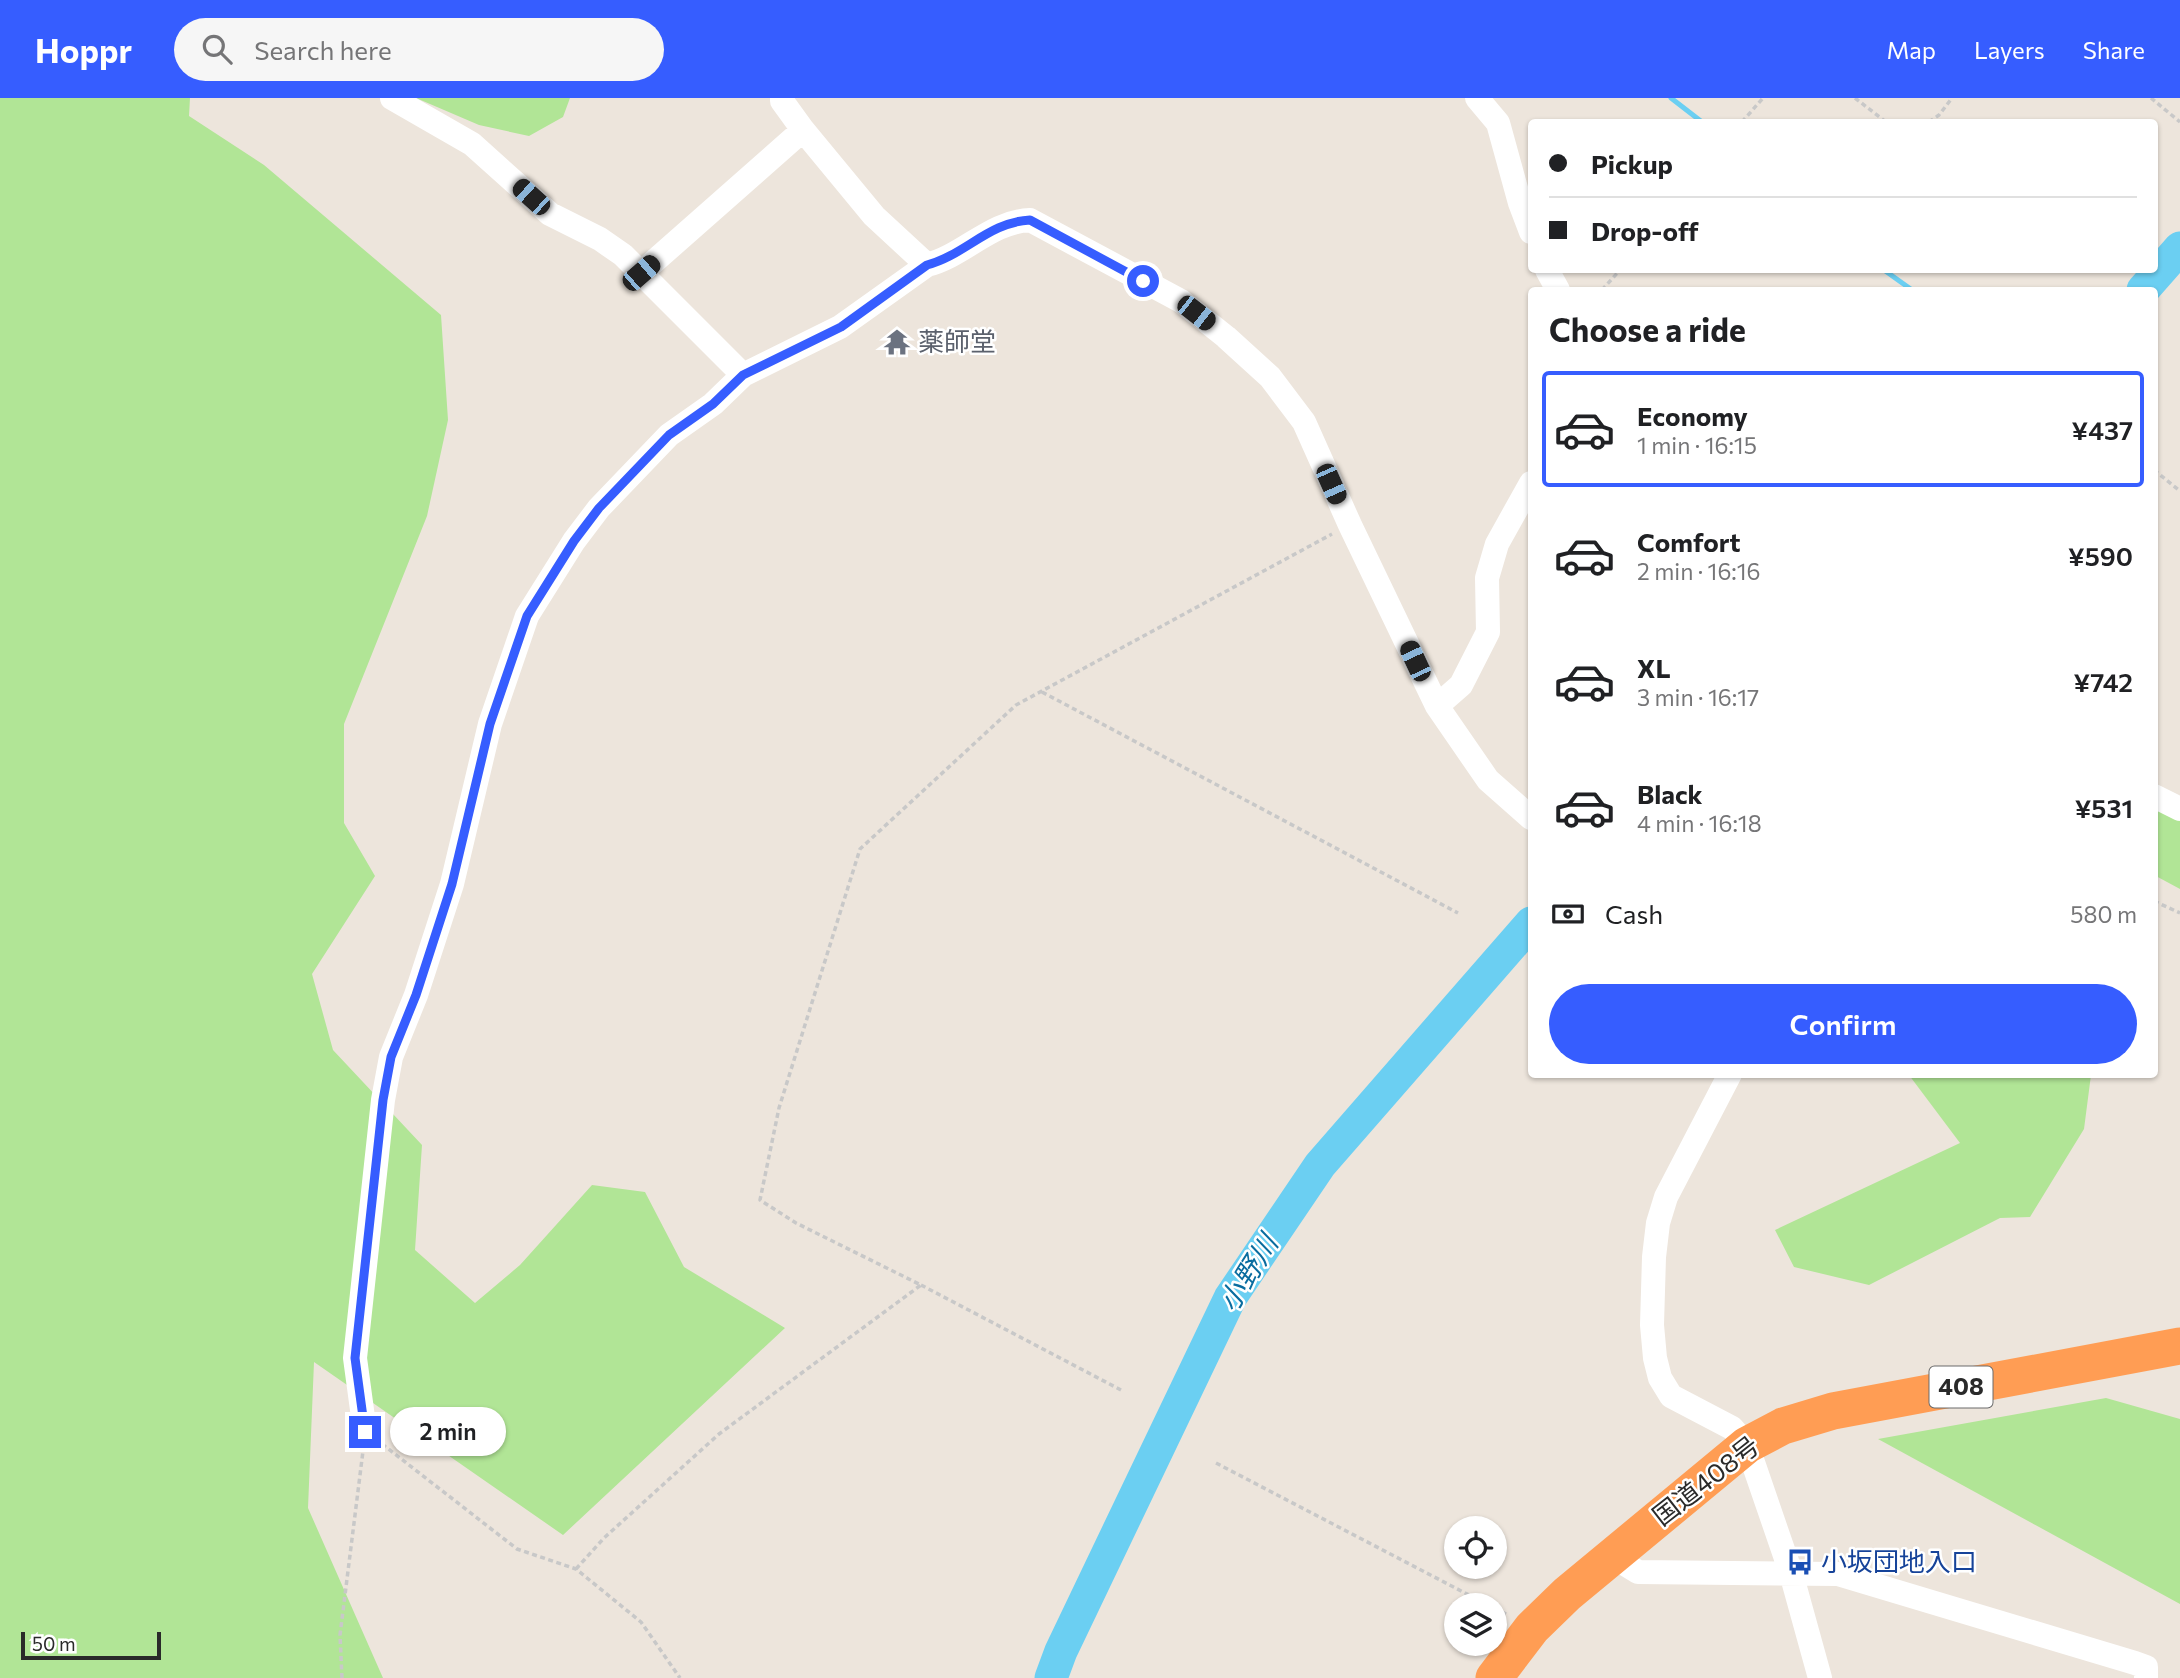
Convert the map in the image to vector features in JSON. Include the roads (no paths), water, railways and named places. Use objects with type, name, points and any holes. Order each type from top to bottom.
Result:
[{"type":"highway","name":"国道408号","points":[[1494,1678],[1532,1628],[1567,1594],[1747,1445],[1783,1426],[1833,1411],[2180,1346]]},
{"type":"street","points":[[392,98],[472,144],[550,214],[600,239],[641,273],[743,375]]},
{"type":"street","points":[[782,98],[803,130],[874,216],[927,265]]},
{"type":"street","points":[[1478,98],[1498,123],[1528,224]]},
{"type":"street","points":[[641,273],[803,130]]},
{"type":"street","points":[[365,1432],[355,1358],[383,1100],[391,1057],[416,995],[452,884],[490,724],[527,616],[574,541],[599,508],[669,435],[713,404],[743,375],[841,327],[927,265],[943,260],[1013,221],[1030,220],[1181,301],[1270,377],[1304,422],[1437,706],[1488,779],[1528,815]]},
{"type":"street","points":[[1437,706],[1461,685],[1488,632],[1487,578],[1497,544],[1528,488]]},
{"type":"street","points":[[2158,798],[2180,809]]},
{"type":"street","points":[[1728,1078],[1666,1197],[1658,1223],[1652,1325],[1658,1368],[1660,1378],[1671,1396],[1732,1428],[1747,1445],[1791,1573],[1820,1678]]},
{"type":"street","points":[[1612,1556],[1638,1572],[1838,1574],[2146,1667],[2146,1678]]},
{"type":"waterway","points":[[1671,98],[1698,119]]},
{"type":"waterway","name":"小野川","points":[[2158,273],[2180,248]]},
{"type":"waterway","points":[[1888,273],[1908,287]]},
{"type":"waterway","name":"小野川","points":[[2146,287],[2158,273]]},
{"type":"waterway","name":"小野川","points":[[1051,1678],[1061,1651],[1230,1298],[1320,1165],[1528,926]]},
{"type":"place","name":"薬師堂","points":[[897,342]]},
{"type":"place","name":"小坂団地入口","points":[[1800,1562]]}]
